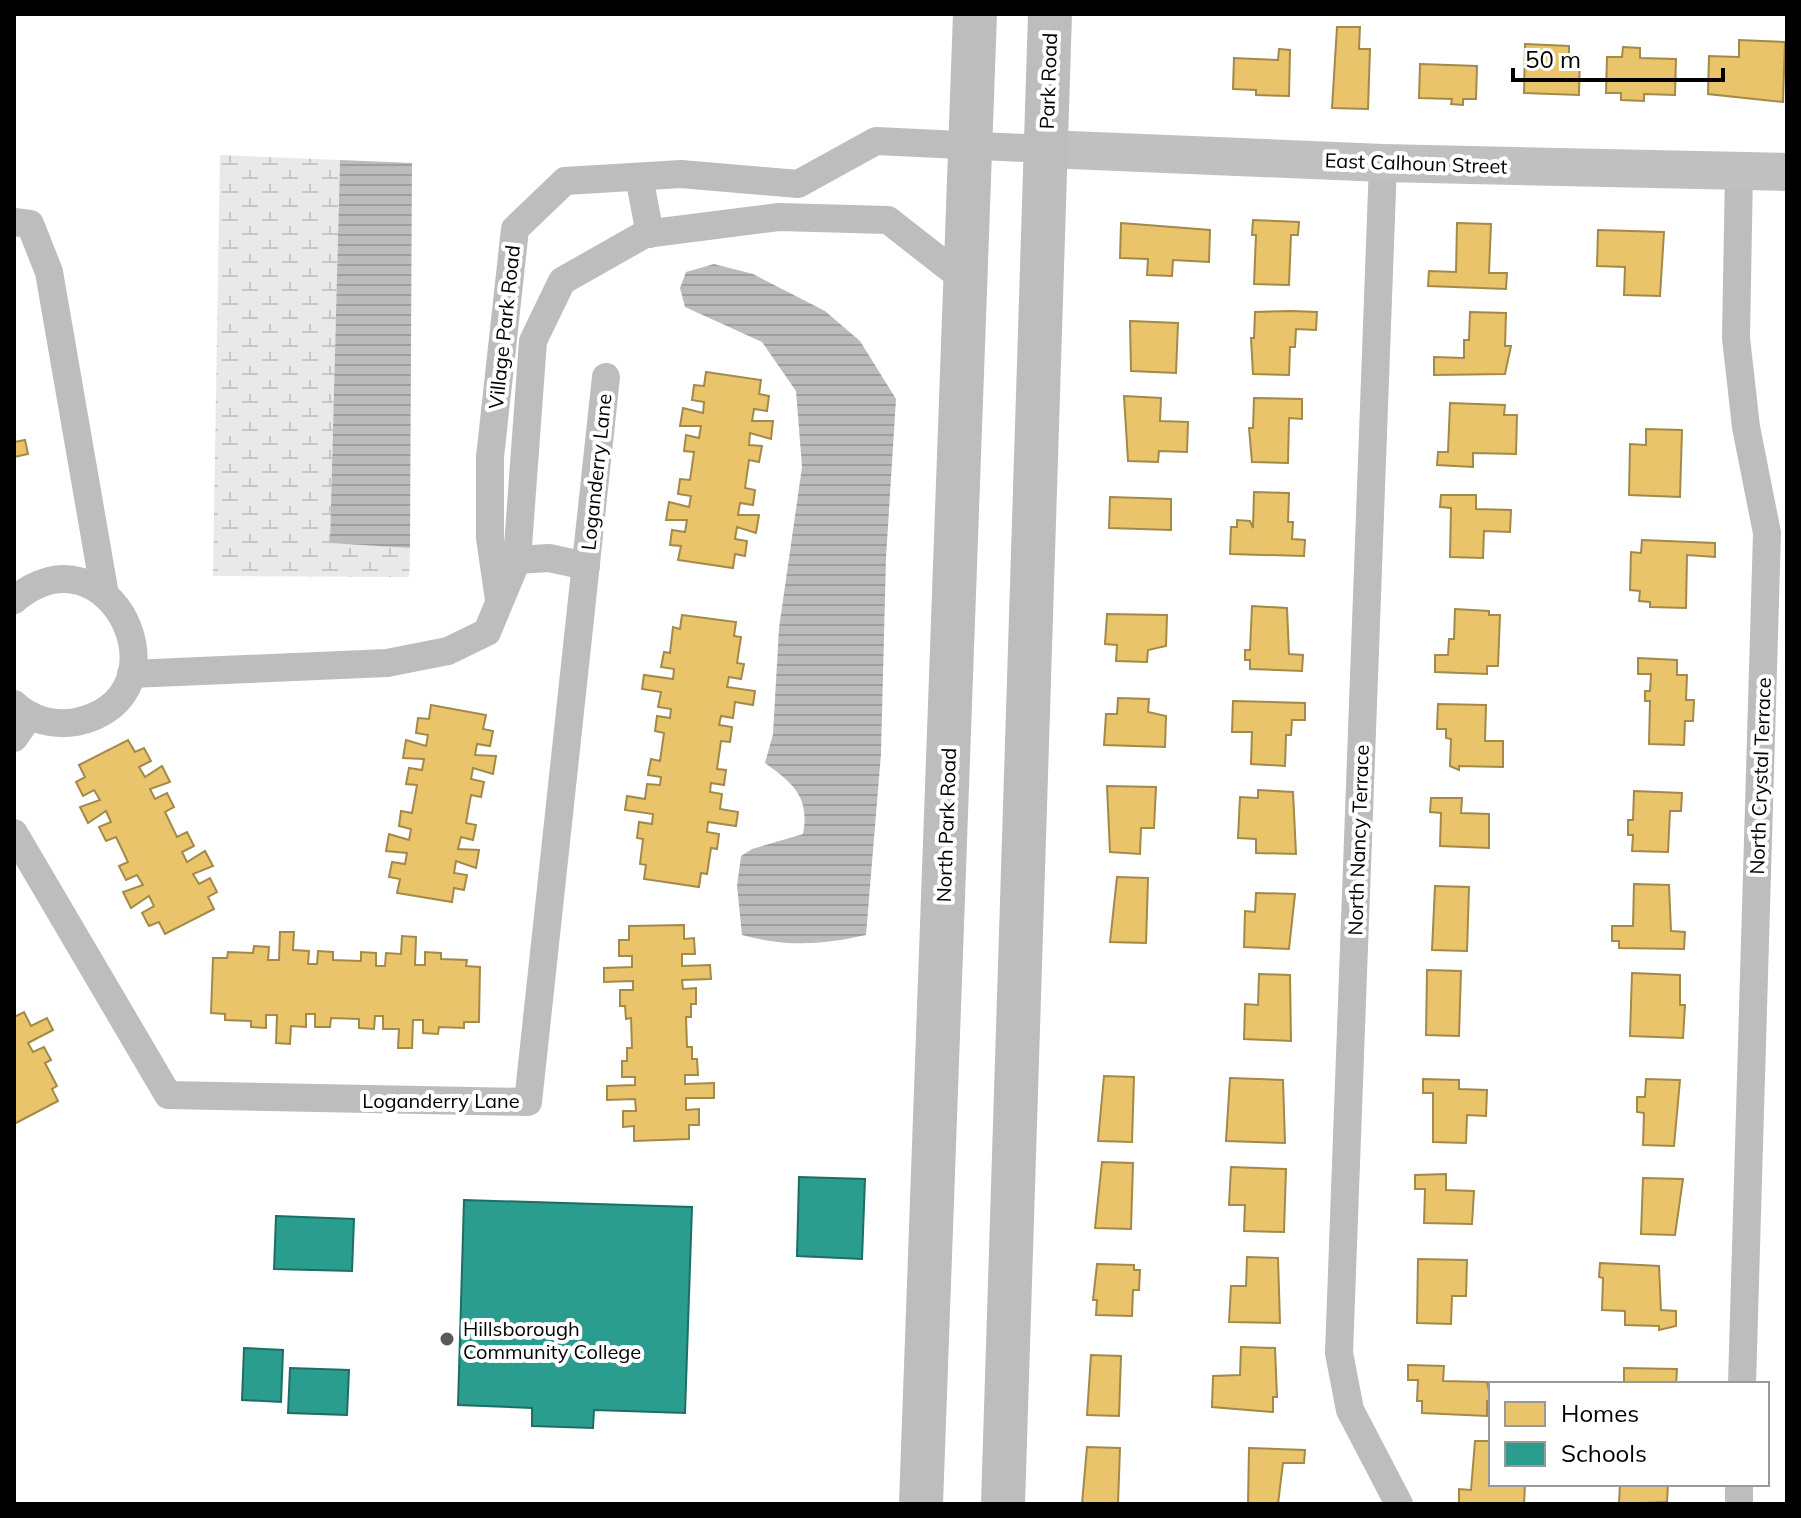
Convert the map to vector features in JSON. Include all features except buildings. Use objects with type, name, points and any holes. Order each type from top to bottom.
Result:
[{"type":"main road","points":[[971,146],[975,14]]},
{"type":"main road","name":"Park Road","points":[[1046,149],[1050,14]]},
{"type":"main road","name":"North Park Road","points":[[921,1504],[971,146]]},
{"type":"main road","points":[[1003,1504],[1046,149]]},
{"type":"street","points":[[797,217],[798,184],[876,141],[1046,149]]},
{"type":"street","name":"East Calhoun Street","points":[[1046,149],[1383,163],[1787,172]]},
{"type":"street","name":"North Nancy Terrace","points":[[1383,163],[1339,1353],[1350,1410],[1399,1504]]},
{"type":"street","name":"North Crystal Terrace","points":[[1739,171],[1736,338],[1746,427],[1767,533],[1742,1382]]},
{"type":"street","name":"Village Park Road","points":[[499,602],[490,538],[490,457],[502,324],[515,229],[565,181],[681,174],[798,184]]},
{"type":"street","points":[[639,177],[650,234]]},
{"type":"street","name":"Village Park Road","points":[[131,674],[387,663],[448,651],[487,632],[517,560],[533,341],[562,281],[650,234],[797,217],[888,220],[966,281]]},
{"type":"street","points":[[14,222],[30,224],[49,272],[105,595]]},
{"type":"street","points":[[502,324],[539,328]]},
{"type":"street","name":"Loganderry Lane","points":[[14,833],[168,1095],[528,1102],[606,377]]},
{"type":"street","name":"Loganderry Lane","points":[[517,560],[549,558],[586,566]]},
{"type":"street","points":[[14,600],[26,590],[48,582],[71,581],[105,595],[128,620],[135,643],[131,674],[125,689],[109,707],[89,719],[65,724],[42,721],[22,709],[14,738]]},
{"type":"green space","points":[[220,155],[340,160],[330,542],[410,548],[409,577],[213,576]]},
{"type":"shaded area","points":[[340,160],[412,163],[410,548],[330,543]]},
{"type":"shaded area","points":[[714,264],[753,274],[825,311],[860,341],[896,399],[886,558],[881,754],[866,935],[804,943],[742,935],[737,886],[741,856],[752,849],[803,834],[805,821],[797,792],[765,763],[773,734],[779,628],[802,467],[796,391],[762,342],[685,307],[680,288],[686,272]]},
{"type":"place","name":"Hillsborough Community College","points":[[447,1339]]}]
